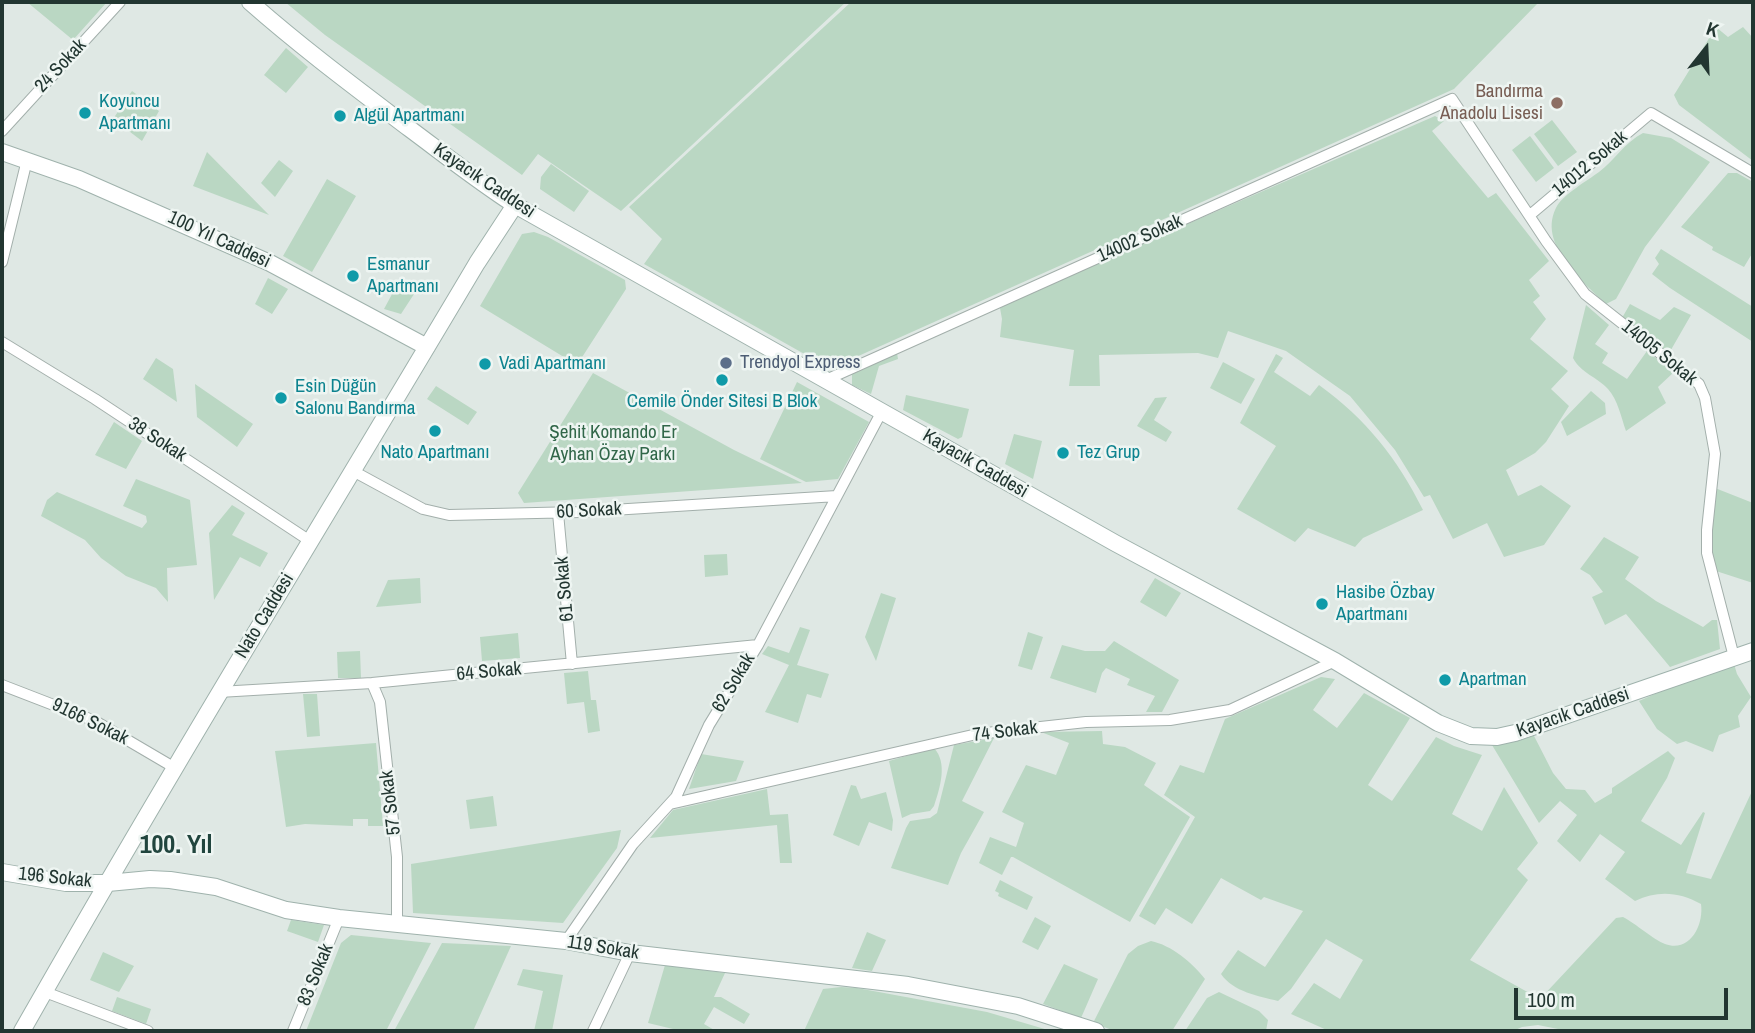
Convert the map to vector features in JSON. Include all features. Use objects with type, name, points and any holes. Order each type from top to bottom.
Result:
[{"type":"main road","name":"Kayacık Caddesi","points":[[250,2],[280,29],[375,103],[515,205],[1115,543],[1335,661],[1438,723],[1471,736],[1497,737],[1516,733],[1753,651]]},
{"type":"main road","name":"100 Yıl Caddesi","points":[[2,152],[79,179],[270,263],[427,347]]},
{"type":"main road","name":"Nato Caddesi","points":[[22,1031],[219,692],[515,205]]},
{"type":"main road","name":"196 Sokak","points":[[2,872],[66,883],[108,883]]},
{"type":"main road","name":"119 Sokak","points":[[108,883],[150,879],[191,883],[216,887],[286,910],[339,918],[566,941],[630,953],[908,985],[1018,1006],[1095,1031]]},
{"type":"street","name":"24 Sokak","points":[[2,131],[120,2]]},
{"type":"street","name":"14005 Sokak","points":[[1452,99],[1570,276],[1586,294],[1695,380],[1702,389],[1715,454],[1707,553],[1734,657]]},
{"type":"street","name":"14002 Sokak","points":[[828,379],[1452,99]]},
{"type":"street","name":"14012 Sokak","points":[[1530,215],[1651,113],[1753,173]]},
{"type":"street","points":[[2,262],[27,160]]},
{"type":"street","name":"38 Sokak","points":[[2,342],[95,399],[310,541]]},
{"type":"street","name":"62 Sokak","points":[[566,941],[634,844],[670,804],[681,786],[709,725],[758,645],[882,411]]},
{"type":"street","name":"60 Sokak","points":[[353,471],[423,509],[440,514],[493,516],[836,496]]},
{"type":"street","name":"61 Sokak","points":[[558,513],[572,664]]},
{"type":"street","name":"64 Sokak","points":[[219,692],[372,683],[758,645]]},
{"type":"street","name":"74 Sokak","points":[[670,804],[977,734],[1086,722],[1170,720],[1230,710],[1335,661]]},
{"type":"street","name":"57 Sokak","points":[[372,683],[380,702],[397,858],[397,924]]},
{"type":"street","name":"9166 Sokak","points":[[2,685],[94,721],[175,768]]},
{"type":"street","name":"83 Sokak","points":[[293,1031],[339,918]]},
{"type":"street","points":[[593,1031],[630,953]]},
{"type":"street","points":[[44,992],[148,1031]]},
{"type":"green space","points":[[27,2],[107,2],[73,40]]},
{"type":"green space","points":[[285,2],[846,2],[621,211],[538,154],[522,175],[325,35]]},
{"type":"green space","points":[[851,2],[1539,2],[1454,89],[836,366],[824,365],[644,264],[662,239],[629,207]]},
{"type":"green space","points":[[1716,27],[1728,37],[1743,27],[1753,38],[1753,161],[1679,105],[1674,95]]},
{"type":"green space","points":[[286,48],[308,67],[286,93],[264,75]]},
{"type":"green space","points":[[132,91],[159,111],[142,141],[113,119]]},
{"type":"green space","points":[[1435,116],[1444,121],[1432,131],[1488,198],[1496,193],[1549,261],[1529,280],[1540,296],[1533,302],[1546,319],[1530,339],[1568,371],[1551,389],[1569,406],[1546,442],[1535,453],[1506,470],[1518,496],[1541,485],[1571,506],[1544,545],[1504,557],[1487,523],[1453,539],[1430,495],[1424,497],[1395,450],[1350,396],[1286,351],[1228,331],[1218,358],[1198,353],[1099,355],[1100,386],[1069,386],[1074,350],[1000,337],[1000,308],[1027,294]]},
{"type":"green space","points":[[1552,120],[1577,152],[1558,166],[1534,134]]},
{"type":"green space","points":[[1643,133],[1671,138],[1710,162],[1645,247],[1616,299],[1606,304],[1574,273],[1565,260],[1552,234],[1552,220],[1557,206],[1565,197],[1599,172]]},
{"type":"green space","points":[[1530,136],[1554,168],[1536,182],[1512,150]]},
{"type":"green space","points":[[207,152],[269,215],[193,186]]},
{"type":"green space","points":[[279,160],[293,171],[275,197],[261,183]]},
{"type":"green space","points":[[551,164],[589,191],[574,212],[540,189],[541,177]]},
{"type":"green space","points":[[1728,173],[1737,173],[1753,182],[1753,252],[1744,267],[1712,250],[1713,247],[1681,227]]},
{"type":"green space","points":[[327,179],[356,196],[312,272],[283,256]]},
{"type":"green space","points":[[534,232],[548,237],[625,280],[626,289],[577,365],[480,306],[522,234]]},
{"type":"green space","points":[[1661,249],[1753,307],[1753,342],[1652,274],[1659,264],[1655,258]]},
{"type":"green space","points":[[268,278],[288,289],[272,314],[255,304]]},
{"type":"green space","points":[[398,283],[416,291],[401,314],[384,309]]},
{"type":"green space","points":[[1630,304],[1660,320],[1674,307],[1691,315],[1668,355],[1622,318]]},
{"type":"green space","points":[[1586,305],[1609,325],[1595,344],[1608,353],[1602,363],[1627,379],[1647,351],[1674,372],[1658,387],[1666,403],[1626,431],[1611,393],[1573,358]]},
{"type":"green space","points":[[897,353],[898,359],[879,366],[871,394],[852,385],[852,372]]},
{"type":"green space","points":[[1276,354],[1283,358],[1274,372],[1310,396],[1319,385],[1366,426],[1402,473],[1423,510],[1363,538],[1355,547],[1308,528],[1295,542],[1237,509],[1276,446],[1240,423]]},
{"type":"green space","points":[[156,358],[173,369],[177,402],[143,379]]},
{"type":"green space","points":[[1223,362],[1255,379],[1241,404],[1210,388]]},
{"type":"green space","name":"Şehit Komando Er Ayhan Özay Parkı","points":[[593,373],[734,450],[802,483],[524,503],[518,493]]},
{"type":"green space","points":[[797,382],[869,422],[838,479],[806,482],[760,459]]},
{"type":"green space","points":[[195,384],[253,424],[237,447],[197,417]]},
{"type":"green space","points":[[436,386],[477,412],[468,425],[427,399]]},
{"type":"green space","points":[[1591,391],[1605,403],[1606,414],[1567,436],[1561,422]]},
{"type":"green space","points":[[906,395],[969,409],[962,437],[958,439],[903,410]]},
{"type":"green space","points":[[1167,397],[1154,420],[1172,432],[1166,442],[1137,426],[1155,398]]},
{"type":"green space","points":[[114,422],[142,441],[126,469],[95,455]]},
{"type":"green space","points":[[1014,434],[1042,441],[1033,479],[1005,464]]},
{"type":"green space","points":[[136,479],[190,500],[197,565],[167,568],[168,602],[156,588],[126,576],[101,558],[85,540],[41,516],[47,500],[57,492],[142,528],[147,522],[146,516],[123,506]]},
{"type":"green space","points":[[1715,488],[1753,503],[1753,583],[1716,571],[1710,548]]},
{"type":"green space","points":[[232,505],[245,513],[232,535],[268,553],[260,567],[240,557],[214,600],[209,533]]},
{"type":"green space","points":[[1604,537],[1639,557],[1625,579],[1656,601],[1703,627],[1712,620],[1717,620],[1720,649],[1670,667],[1626,614],[1605,625],[1592,597],[1603,592],[1590,575],[1580,569]]},
{"type":"green space","points":[[727,554],[728,575],[705,577],[704,555]]},
{"type":"green space","points":[[420,578],[421,603],[376,607],[388,580]]},
{"type":"green space","points":[[1155,578],[1181,593],[1166,617],[1140,602]]},
{"type":"green space","points":[[881,593],[896,598],[876,661],[865,637]]},
{"type":"green space","points":[[800,627],[810,630],[797,665],[829,674],[821,698],[807,694],[798,723],[765,712],[789,665],[762,654],[768,646],[789,653]]},
{"type":"green space","points":[[1028,632],[1043,637],[1032,670],[1018,666]]},
{"type":"green space","points":[[518,633],[520,658],[482,661],[480,637]]},
{"type":"green space","points":[[1114,641],[1179,680],[1162,712],[1146,712],[1155,696],[1127,685],[1130,679],[1106,668],[1096,693],[1050,678],[1062,645],[1085,651],[1105,651]]},
{"type":"green space","points":[[360,651],[361,678],[338,678],[337,652]]},
{"type":"green space","points":[[1734,664],[1751,697],[1738,716],[1740,727],[1719,735],[1713,752],[1686,741],[1677,744],[1657,729],[1639,701],[1698,675]]},
{"type":"green space","points":[[588,671],[591,700],[596,700],[600,731],[588,733],[584,702],[567,704],[564,673]]},
{"type":"green space","points":[[1321,677],[1335,679],[1313,710],[1337,728],[1364,693],[1410,718],[1368,785],[1392,801],[1436,737],[1482,755],[1452,814],[1482,831],[1504,787],[1538,843],[1517,869],[1528,880],[1470,960],[1540,999],[1616,918],[1623,917],[1655,939],[1674,946],[1688,941],[1694,935],[1700,920],[1701,904],[1668,894],[1652,895],[1635,901],[1605,879],[1625,852],[1600,834],[1580,862],[1557,841],[1577,815],[1560,801],[1539,823],[1492,745],[1532,732],[1553,773],[1566,789],[1585,790],[1595,803],[1612,793],[1612,788],[1668,751],[1675,758],[1667,778],[1641,821],[1681,845],[1703,812],[1705,813],[1686,873],[1711,879],[1753,789],[1753,1031],[1568,1031],[1538,1025],[1513,1031],[1329,1031],[1291,1014],[1314,983],[1340,999],[1363,960],[1326,939],[1291,989],[1278,1001],[1239,989],[1221,974],[1238,950],[1265,967],[1303,911],[1264,897],[1261,900],[1221,878],[1192,924],[1166,908],[1155,925],[1139,916],[1195,817],[1164,795],[1180,765],[1204,773],[1225,719]]},
{"type":"green space","points":[[303,694],[317,694],[320,736],[307,737]]},
{"type":"green space","points":[[1102,731],[1103,744],[1125,747],[1156,763],[1144,785],[1190,817],[1130,922],[1013,857],[1002,875],[979,863],[990,837],[1016,847],[1024,823],[1002,812],[1026,765],[1056,775],[1069,743],[1041,732]]},
{"type":"green space","points":[[994,738],[962,801],[984,812],[961,853],[948,885],[891,868],[910,821],[930,818],[937,813],[954,745]]},
{"type":"green space","points":[[376,743],[383,826],[368,826],[368,819],[353,819],[353,826],[305,824],[286,827],[275,751]]},
{"type":"green space","points":[[934,748],[942,768],[934,806],[930,811],[902,818],[889,761]]},
{"type":"green space","points":[[701,754],[744,761],[736,781],[689,789]]},
{"type":"green space","points":[[851,785],[856,786],[861,799],[886,792],[893,820],[892,831],[869,822],[859,846],[833,835]]},
{"type":"green space","points":[[767,789],[770,815],[788,814],[792,863],[780,863],[777,825],[650,838],[673,810]]},
{"type":"green space","points":[[493,796],[497,826],[470,829],[466,800]]},
{"type":"green space","points":[[621,830],[617,848],[563,923],[413,913],[411,864]]},
{"type":"green space","points":[[1000,880],[1033,897],[1027,910],[998,896],[999,893],[995,891]]},
{"type":"green space","points":[[1035,917],[1051,926],[1038,950],[1022,942]]},
{"type":"green space","points":[[291,920],[324,925],[318,942],[287,931]]},
{"type":"green space","points":[[867,932],[886,940],[872,971],[852,968]]},
{"type":"green space","points":[[351,935],[431,943],[386,1031],[306,1031],[341,943]]},
{"type":"green space","points":[[1151,941],[1166,946],[1181,956],[1205,979],[1172,1031],[1115,1031],[1093,1023],[1128,954]]},
{"type":"green space","points":[[442,943],[511,946],[473,1031],[394,1031]]},
{"type":"green space","points":[[103,952],[134,966],[119,992],[90,980]]},
{"type":"green space","points":[[1064,964],[1098,979],[1081,1018],[1043,1004]]},
{"type":"green space","points":[[665,965],[725,973],[714,997],[721,997],[750,1014],[744,1024],[714,1007],[704,1024],[716,1031],[673,1031],[648,1023]]},
{"type":"green space","points":[[523,969],[563,975],[552,1031],[534,1031],[543,991],[517,985]]},
{"type":"green space","points":[[841,987],[987,1012],[1048,1030],[804,1031],[823,989]]},
{"type":"green space","points":[[1219,992],[1259,1011],[1268,1020],[1266,1031],[1185,1031],[1207,998]]},
{"type":"green space","points":[[117,997],[151,1009],[146,1024],[112,1011]]},
{"type":"place","name":"Bandırma Anadolu Lisesi","points":[[1557,103]]},
{"type":"place","name":"Koyuncu Apartmanı","points":[[85,113]]},
{"type":"place","name":"Algül Apartmanı","points":[[340,116]]},
{"type":"place","name":"Esmanur Apartmanı","points":[[353,276]]},
{"type":"place","name":"Trendyol Express","points":[[726,363]]},
{"type":"place","name":"Vadi Apartmanı","points":[[485,364]]},
{"type":"place","name":"Cemile Önder Sitesi B Blok","points":[[722,380]]},
{"type":"place","name":"Esin Düğün Salonu Bandırma","points":[[281,398]]},
{"type":"place","name":"Nato Apartmanı","points":[[435,431]]},
{"type":"place","name":"Tez Grup","points":[[1063,453]]},
{"type":"place","name":"Hasibe Özbay Apartmanı","points":[[1322,604]]},
{"type":"place","name":"Apartman","points":[[1445,680]]},
{"type":"district","name":"100. Yıl","points":[[176,846]]}]
